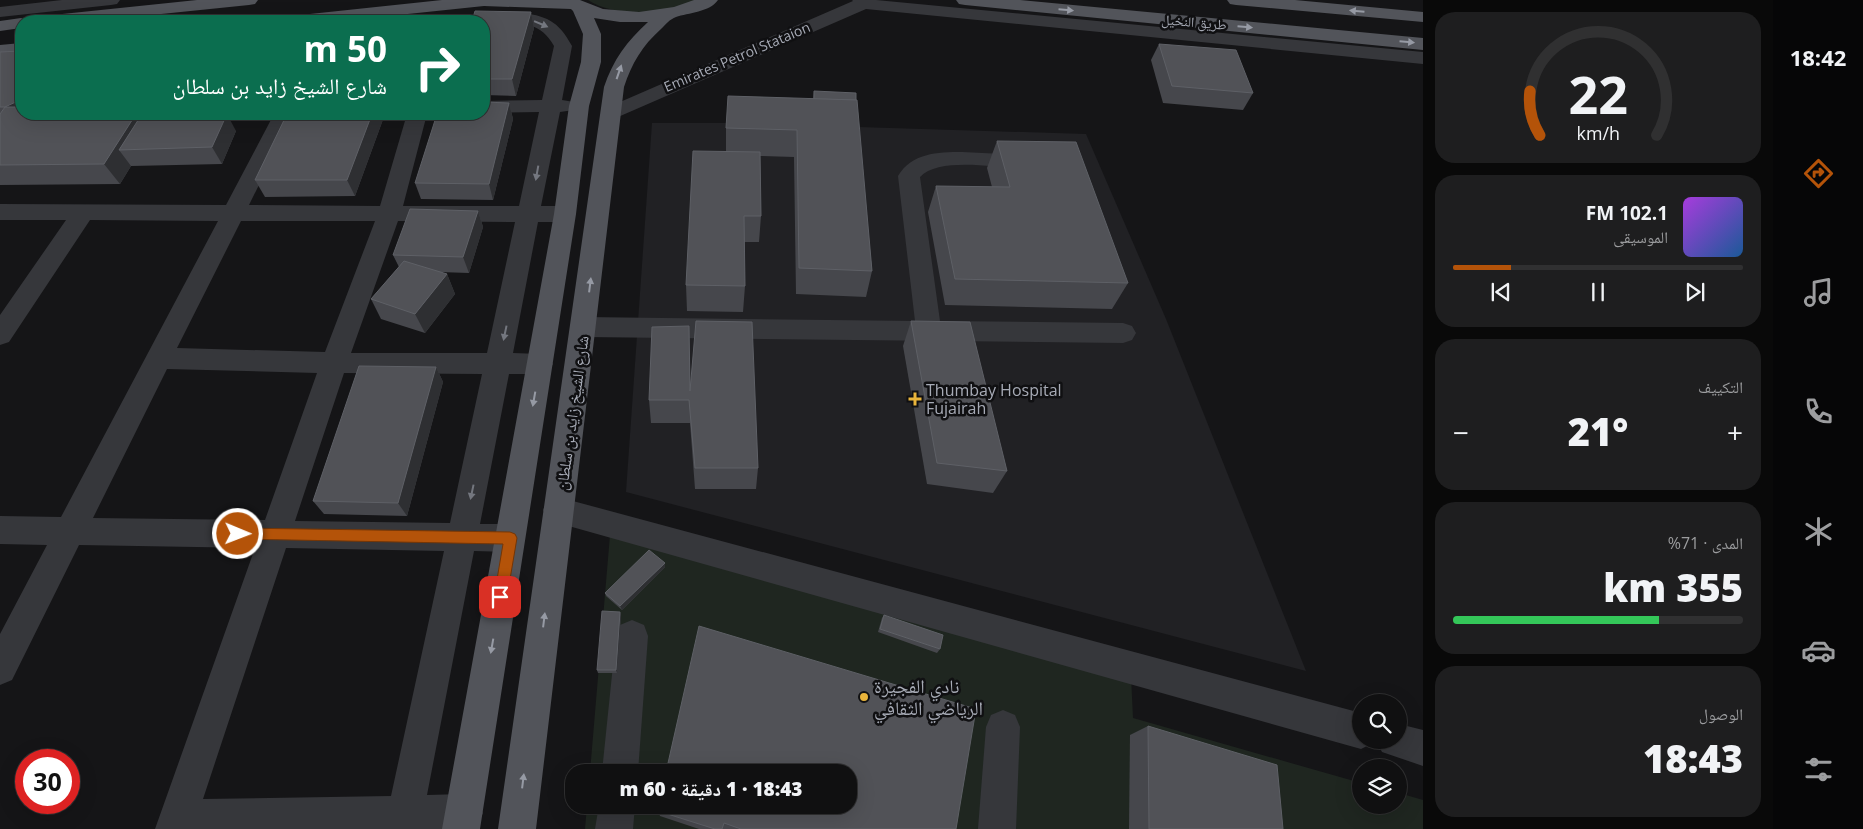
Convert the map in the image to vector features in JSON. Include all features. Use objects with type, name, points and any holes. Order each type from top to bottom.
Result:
[{"type":"main road","points":[[102,15],[249,0]]},
{"type":"main road","points":[[417,15],[456,13],[504,0],[573,4],[607,15],[666,15],[695,7],[708,0]]},
{"type":"main road","name":"طريق النخيل","points":[[965,0],[1423,44]]},
{"type":"main road","name":"طريق النخيل","points":[[1236,0],[1423,17]]},
{"type":"main road","points":[[462,821],[565,214],[579,106],[593,48],[592,34],[573,4]]},
{"type":"main road","name":"شارع الشيخ زايد بن سلطان","points":[[517,829],[614,87],[620,67],[630,49],[666,15]]},
{"type":"main road","points":[[0,26],[15,25]]},
{"type":"main road","points":[[0,52],[15,50]]},
{"type":"street","points":[[0,12],[111,0]]},
{"type":"street","points":[[862,1],[872,5],[1423,58]]},
{"type":"street","name":"Emirates Petrol Stataion","points":[[611,113],[862,1]]},
{"type":"street","points":[[456,13],[486,15]]},
{"type":"street","points":[[404,821],[530,214],[549,106],[563,46],[560,37],[543,23],[515,17],[490,15]]},
{"type":"street","points":[[490,107],[579,106]]},
{"type":"street","points":[[0,668],[281,120]]},
{"type":"street","points":[[415,120],[389,214],[334,363],[175,824],[462,821]]},
{"type":"street","points":[[929,331],[909,176],[914,168],[926,162],[942,160],[1049,162]]},
{"type":"street","points":[[0,212],[565,214]]},
{"type":"street","points":[[0,335],[83,213]]},
{"type":"street","points":[[584,327],[1123,333]]},
{"type":"street","points":[[159,358],[334,363],[540,364]]},
{"type":"street","points":[[558,510],[1352,729]]},
{"type":"street","points":[[0,530],[510,538]]},
{"type":"street","points":[[621,764],[632,636]]},
{"type":"street","points":[[997,829],[1003,728]]},
{"type":"street","points":[[1407,744],[1423,748]]},
{"type":"street","points":[[614,829],[615,814]]},
{"type":"shaded area","points":[[588,0],[702,0],[676,9],[629,12],[600,6]]},
{"type":"shaded area","name":"Thumbay Hospital Fujairah","points":[[652,123],[728,123],[1086,134],[1166,319],[1306,671],[626,492]]},
{"type":"shaded area","name":"نادي الفجيرة الرياضي الثقافي","points":[[610,535],[1131,676],[1133,718],[1352,780],[1352,814],[1407,814],[1407,795],[1423,800],[1423,829],[585,829],[586,814],[857,814],[857,764],[591,764]]},
{"type":"building","points":[[475,11],[531,12],[512,79],[490,79],[490,15],[474,15]]},
{"type":"building","points":[[1159,44],[1236,50],[1253,93],[1172,86]]},
{"type":"building","points":[[15,51],[15,102],[0,107],[0,52]]},
{"type":"building","points":[[814,91],[856,93],[856,100],[814,99]]},
{"type":"building","points":[[728,96],[857,100],[872,271],[799,268],[797,130],[726,128]]},
{"type":"building","points":[[490,102],[509,103],[489,184],[415,183],[435,120],[490,120]]},
{"type":"building","points":[[5,107],[15,107],[15,120],[132,120],[104,164],[0,165],[0,114]]},
{"type":"building","points":[[138,120],[224,120],[212,147],[119,150]]},
{"type":"building","points":[[284,120],[370,120],[347,180],[255,180]]},
{"type":"building","points":[[997,141],[1076,142],[1128,283],[955,279],[936,186],[1010,187]]},
{"type":"building","points":[[693,151],[760,152],[761,216],[744,216],[745,286],[686,285]]},
{"type":"building","points":[[410,209],[478,211],[463,257],[393,255]]},
{"type":"building","points":[[404,261],[447,274],[415,314],[371,299]]},
{"type":"building","points":[[696,321],[752,322],[758,468],[695,468],[689,400],[649,400],[652,327],[689,326],[690,391]]},
{"type":"building","points":[[911,321],[970,322],[1007,471],[937,463]]},
{"type":"building","points":[[359,366],[436,367],[398,503],[313,501]]},
{"type":"building","points":[[649,550],[665,563],[620,606],[605,593]]},
{"type":"building","points":[[602,611],[620,612],[616,670],[597,670]]},
{"type":"building","points":[[884,615],[943,635],[940,649],[880,629]]},
{"type":"building","points":[[699,626],[976,709],[956,829],[741,829],[724,823],[722,829],[715,829],[668,814],[857,814],[857,764],[668,764]]},
{"type":"building","points":[[1148,726],[1277,765],[1283,829],[1149,829]]},
{"type":"place","name":"Thumbay Hospital Fujairah","points":[[915,399]]},
{"type":"place","name":"نادي الفجيرة الرياضي الثقافي","points":[[864,697]]},
{"type":"route","points":[[238,534],[510,538],[500,597]]}]
